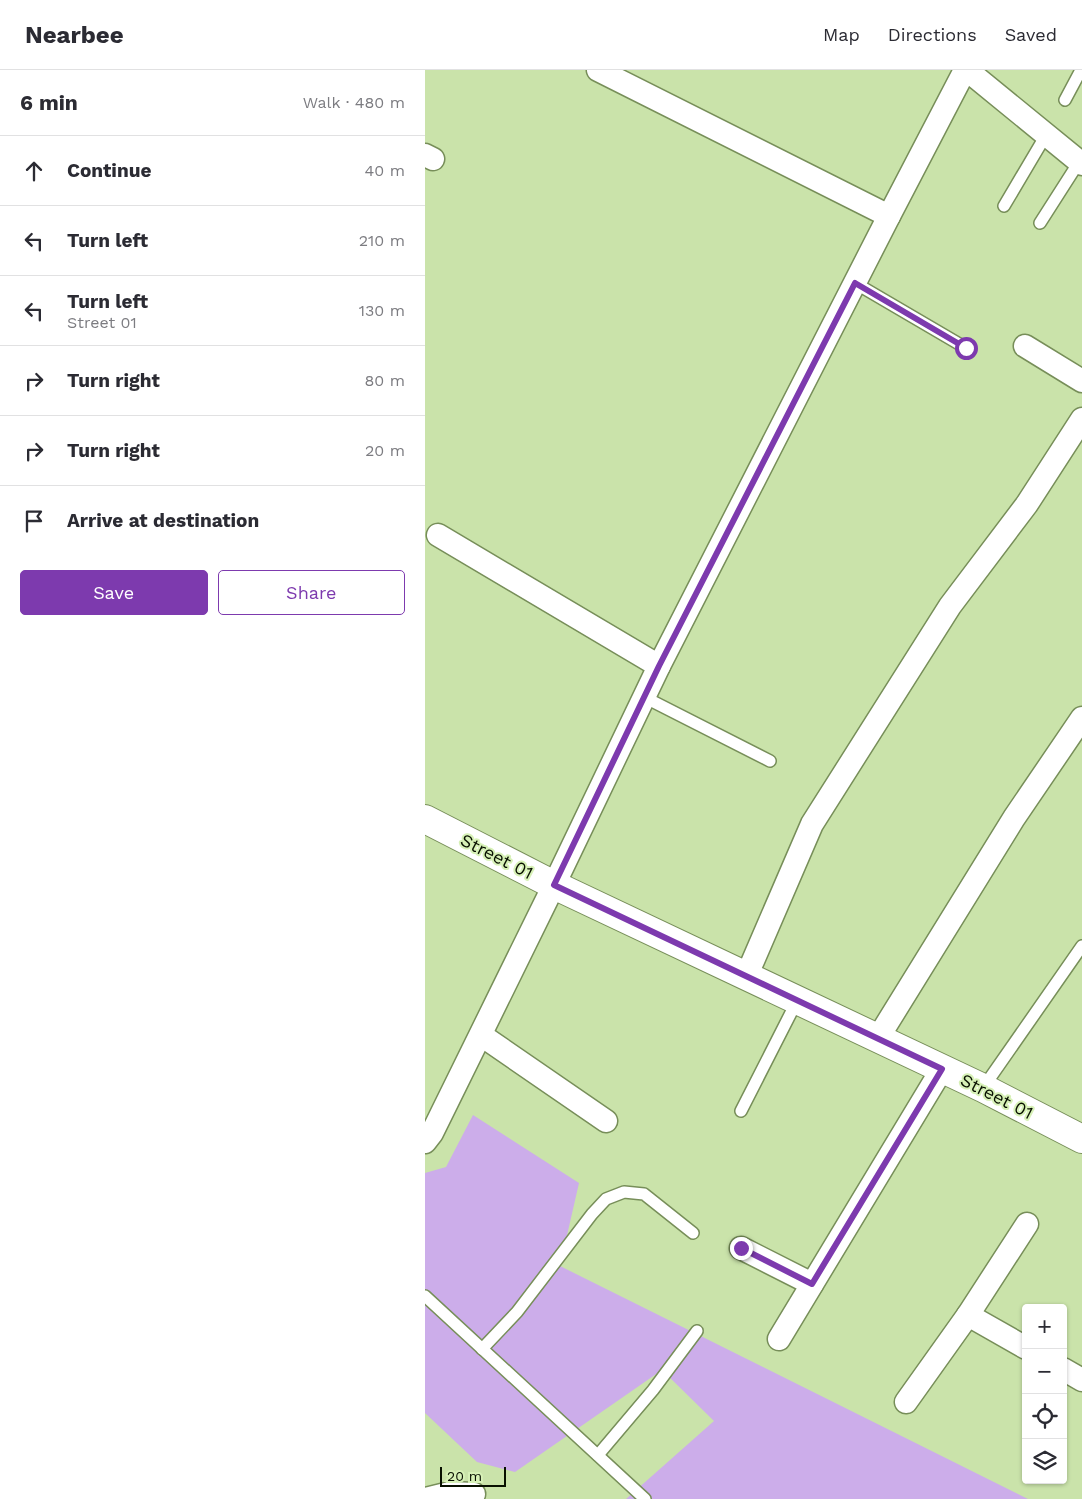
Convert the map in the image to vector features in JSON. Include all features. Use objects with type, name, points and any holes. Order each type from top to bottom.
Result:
[{"type":"street","points":[[598,70],[889,216]]},
{"type":"street","points":[[425,1142],[433,1133],[659,666],[889,216],[966,70],[1081,163]]},
{"type":"street","points":[[1025,346],[1082,381]]},
{"type":"street","points":[[746,977],[812,824],[949,606],[1027,504],[1082,419]]},
{"type":"street","points":[[438,535],[659,666]]},
{"type":"street","points":[[878,1038],[1014,818],[1082,718]]},
{"type":"street","name":"Street 01","points":[[425,819],[554,885],[983,1088],[1082,1139]]},
{"type":"street","points":[[481,1035],[606,1121]]},
{"type":"street","points":[[779,1339],[942,1069]]},
{"type":"street","points":[[906,1402],[968,1315],[1027,1224]]},
{"type":"street","points":[[741,1248],[812,1284]]},
{"type":"street","points":[[968,1315],[1022,1346]]},
{"type":"street","points":[[1067,1371],[1082,1380]]},
{"type":"street","points":[[425,1499],[450,1493],[475,1494]]},
{"type":"lane","points":[[1065,100],[1081,70]]},
{"type":"lane","points":[[1004,206],[1046,135]]},
{"type":"lane","points":[[1040,223],[1081,163]]},
{"type":"lane","points":[[855,283],[966,348]]},
{"type":"lane","points":[[644,697],[770,761]]},
{"type":"lane","points":[[983,1088],[1082,946]]},
{"type":"lane","points":[[741,1111],[797,1001]]},
{"type":"lane","points":[[482,1349],[517,1312],[592,1214],[607,1199],[624,1192],[644,1194],[693,1233]]},
{"type":"lane","points":[[425,1296],[645,1499]]},
{"type":"lane","points":[[598,1455],[653,1390],[697,1331]]},
{"type":"shaded area","points":[[473,1115],[579,1183],[560,1266],[1028,1499],[626,1499],[714,1421],[662,1370],[515,1472],[477,1462],[425,1413],[425,1173],[446,1167]]},
{"type":"route","points":[[741,1248],[812,1284],[942,1069],[554,885],[659,666],[855,283],[966,348]]}]
